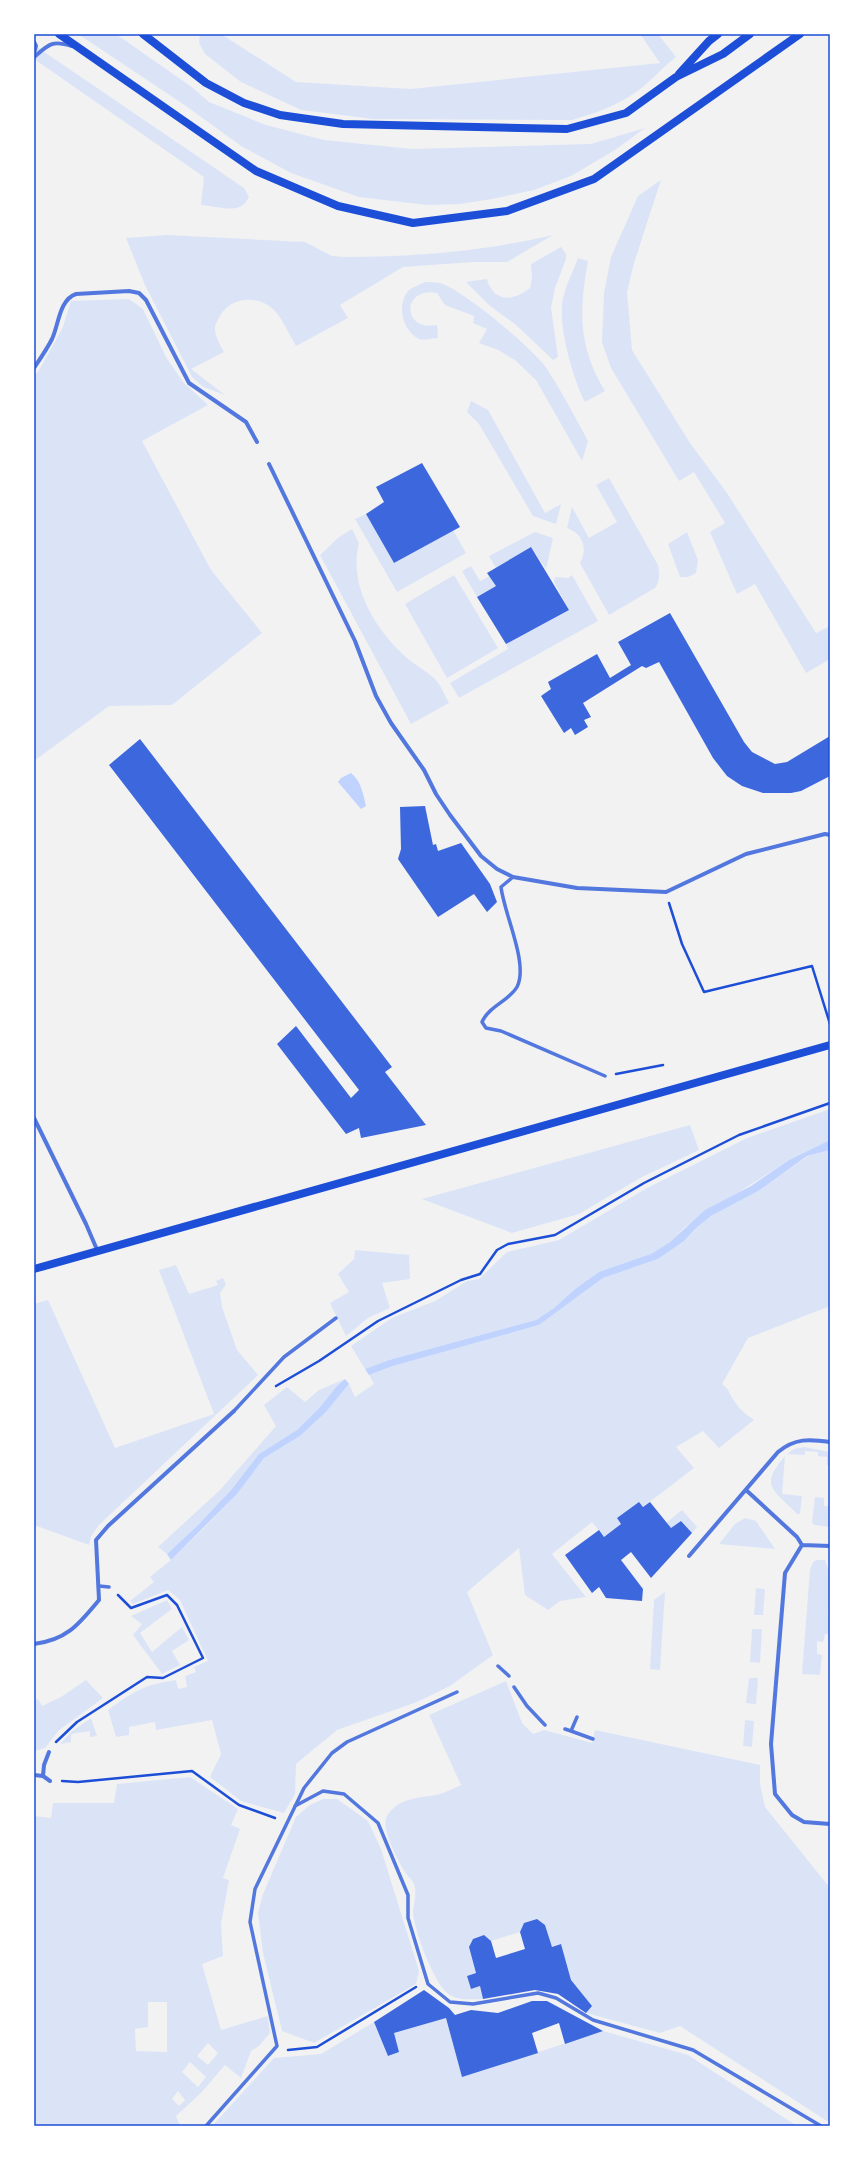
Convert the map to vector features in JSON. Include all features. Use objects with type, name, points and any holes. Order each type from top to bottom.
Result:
[{"type":"main road","points":[[59,34],[256,171],[338,206],[413,223],[507,211],[594,179],[800,34]]},
{"type":"main road","points":[[143,34],[206,83],[244,104],[280,114],[343,124],[567,129],[626,113],[676,77],[723,54],[750,34]]},
{"type":"main road","points":[[676,77],[709,41],[718,34]]},
{"type":"main road","points":[[34,1269],[830,1045]]},
{"type":"street","points":[[34,42],[36,46],[34,53]]},
{"type":"street","points":[[34,57],[52,43],[61,43],[81,49]]},
{"type":"street","points":[[34,368],[52,339],[64,304],[69,296],[76,294],[129,291],[139,293],[146,300],[189,383],[246,422],[257,442]]},
{"type":"street","points":[[269,464],[355,641],[376,696],[391,723],[424,770],[436,794],[477,850],[497,869],[513,877],[577,888],[666,892],[746,854],[825,834],[830,835]]},
{"type":"street","points":[[825,834],[830,829]]},
{"type":"street","points":[[513,877],[501,887],[503,902],[519,961],[520,977],[516,988],[485,1015],[482,1022],[486,1028],[501,1031],[606,1076]]},
{"type":"street","points":[[34,1118],[86,1224],[98,1252]]},
{"type":"street","points":[[34,1644],[60,1637],[77,1626],[99,1600],[96,1540],[108,1526],[234,1411],[284,1357],[336,1318]]},
{"type":"street","points":[[688,1556],[778,1452],[788,1444],[811,1439],[830,1442]]},
{"type":"street","points":[[746,1490],[802,1545],[830,1546]]},
{"type":"street","points":[[802,1545],[785,1573],[771,1744],[775,1794],[792,1815],[804,1822],[830,1824]]},
{"type":"street","points":[[99,1586],[109,1587]]},
{"type":"street","points":[[498,1666],[509,1676]]},
{"type":"street","points":[[514,1687],[527,1706],[545,1725]]},
{"type":"street","points":[[206,2126],[277,2046],[250,1922],[255,1889],[304,1788],[332,1753],[347,1742],[457,1692]]},
{"type":"street","points":[[571,1731],[577,1717]]},
{"type":"street","points":[[565,1729],[593,1739]]},
{"type":"street","points":[[43,1776],[44,1765],[49,1752]]},
{"type":"street","points":[[34,1775],[43,1776],[50,1781]]},
{"type":"street","points":[[295,1806],[323,1791],[344,1794],[378,1823],[408,1894],[408,1918],[428,1984],[450,2002],[473,2004],[538,1993],[556,1998],[592,2020],[693,2050],[821,2126]]},
{"type":"path","points":[[666,892],[682,944],[704,992],[812,966],[830,1024]]},
{"type":"path","points":[[606,1076],[663,1065]]},
{"type":"path","points":[[273,1388],[319,1361],[378,1321],[461,1280],[480,1274],[497,1250],[508,1244],[555,1235],[644,1183],[739,1135],[830,1104]]},
{"type":"path","points":[[49,1752],[59,1737],[77,1722],[147,1677],[163,1678],[204,1658],[177,1605],[167,1595],[131,1608],[109,1587]]},
{"type":"path","points":[[50,1781],[78,1782],[192,1771],[239,1805],[287,1822]]},
{"type":"path","points":[[284,2050],[317,2047],[417,1986]]},
{"type":"shaded area","points":[[78,34],[116,34],[193,88],[209,102],[266,125],[324,140],[412,149],[591,144],[645,128],[615,150],[571,176],[534,190],[460,204],[427,205],[359,197],[291,173],[241,146],[186,106]]},
{"type":"shaded area","points":[[200,34],[221,34],[296,82],[411,89],[660,63],[640,34],[658,34],[676,57],[644,86],[623,100],[607,108],[572,120],[374,119],[301,110],[241,82],[205,54],[199,43]]},
{"type":"shaded area","points":[[34,45],[244,188],[249,197],[245,203],[235,208],[201,205],[204,177],[34,59]]},
{"type":"shaded area","points":[[661,180],[634,263],[627,292],[632,350],[690,443],[727,493],[816,633],[830,626],[830,659],[806,673],[755,584],[737,594],[710,532],[725,523],[694,472],[679,481],[611,368],[602,342],[604,293],[611,257],[638,196]]},
{"type":"shaded area","points":[[167,235],[305,242],[332,256],[371,257],[476,249],[527,241],[553,235],[507,262],[473,262],[403,267],[340,305],[348,318],[296,346],[279,316],[267,304],[260,301],[246,300],[232,304],[221,314],[215,326],[217,337],[224,352],[191,369],[225,395],[203,387],[192,377],[145,285],[126,238]]},
{"type":"shaded area","points":[[561,247],[566,254],[566,259],[555,288],[551,308],[558,357],[553,360],[515,324],[490,306],[466,282],[487,279],[490,287],[499,296],[517,296],[530,288],[532,279],[531,264]]},
{"type":"shaded area","points":[[578,258],[588,261],[582,313],[585,344],[596,375],[605,391],[585,402],[571,366],[562,322],[563,298]]},
{"type":"shaded area","points":[[425,282],[440,283],[464,296],[497,321],[540,360],[558,387],[588,441],[582,461],[536,380],[515,360],[498,350],[479,343],[487,329],[473,323],[474,316],[445,305],[437,293],[425,293],[417,296],[412,302],[410,309],[412,316],[417,322],[425,325],[437,325],[438,338],[421,340],[413,335],[405,324],[402,304],[408,291]]},
{"type":"shaded area","points":[[129,299],[143,309],[166,357],[183,382],[208,405],[142,441],[211,570],[262,633],[172,705],[109,706],[34,761],[34,376],[38,372],[63,327],[71,301]]},
{"type":"shaded area","points":[[471,401],[488,410],[545,513],[561,504],[556,524],[533,516],[479,424],[467,412]]},
{"type":"shaded area","points":[[609,478],[658,565],[659,580],[655,588],[609,615],[580,563],[584,552],[582,542],[577,534],[567,528],[572,507],[589,538],[617,522],[596,485]]},
{"type":"shaded area","points":[[366,514],[394,563],[453,530],[466,553],[397,592],[355,519]]},
{"type":"shaded area","points":[[352,529],[359,543],[357,575],[367,605],[375,620],[384,633],[406,657],[437,681],[449,703],[411,724],[320,555],[339,537]]},
{"type":"shaded area","points":[[535,532],[553,538],[546,569],[531,547],[496,568],[489,556]]},
{"type":"shaded area","points":[[687,532],[698,560],[696,573],[688,577],[680,577],[668,544]]},
{"type":"shaded area","points":[[471,566],[480,581],[490,576],[496,586],[477,597],[462,571]]},
{"type":"shaded area","points":[[454,575],[498,648],[447,678],[405,604]]},
{"type":"shaded area","points":[[572,575],[598,621],[459,698],[450,683],[508,649],[506,644],[569,610],[554,582],[555,577],[568,578]]},
{"type":"shaded area","points":[[830,1109],[830,1140],[789,1160],[685,1227],[670,1242],[651,1254],[574,1290],[554,1308],[536,1320],[389,1360],[365,1369],[351,1346],[392,1318],[435,1301],[467,1281],[479,1279],[507,1252],[559,1240],[647,1188],[747,1138]]},
{"type":"shaded area","points":[[690,1125],[699,1150],[642,1177],[579,1214],[512,1233],[422,1199]]},
{"type":"shaded area","points":[[830,1150],[830,1306],[748,1338],[722,1384],[727,1388],[739,1407],[754,1420],[719,1448],[703,1431],[676,1447],[694,1468],[643,1507],[639,1503],[617,1518],[621,1524],[604,1537],[592,1522],[552,1554],[586,1597],[560,1601],[548,1610],[525,1595],[519,1548],[467,1592],[493,1655],[450,1686],[417,1702],[337,1730],[296,1764],[295,1794],[284,1813],[241,1801],[210,1777],[221,1754],[212,1720],[156,1730],[155,1722],[129,1727],[129,1735],[116,1737],[108,1710],[132,1693],[155,1684],[176,1680],[178,1689],[187,1687],[185,1676],[196,1672],[194,1667],[208,1661],[180,1600],[168,1590],[133,1604],[130,1601],[154,1582],[150,1577],[171,1560],[237,1494],[264,1458],[300,1436],[326,1412],[349,1384],[355,1397],[374,1384],[369,1375],[393,1366],[539,1325],[603,1278],[658,1259],[684,1241],[695,1229],[711,1216],[760,1190],[808,1156]]},
{"type":"shaded area","points":[[355,1250],[409,1255],[410,1279],[382,1283],[390,1308],[368,1318],[346,1336],[330,1303],[349,1292],[338,1274],[354,1259]]},
{"type":"shaded area","points":[[176,1265],[189,1294],[218,1285],[216,1281],[223,1278],[226,1284],[220,1293],[222,1307],[237,1350],[258,1375],[98,1526],[91,1537],[89,1545],[34,1525],[34,1304],[48,1300],[115,1448],[214,1414],[159,1270]]},
{"type":"shaded area","points":[[345,1379],[297,1430],[259,1454],[231,1490],[198,1525],[167,1554],[158,1547],[220,1490],[276,1426],[264,1405],[287,1387],[305,1402],[319,1390]]},
{"type":"shaded area","points":[[804,1447],[830,1452],[830,1466],[827,1465],[827,1457],[818,1456],[818,1452],[805,1451],[805,1455],[787,1454],[794,1449]]},
{"type":"shaded area","points":[[785,1456],[782,1494],[802,1496],[800,1514],[797,1514],[772,1487],[771,1481],[773,1475],[777,1466]]},
{"type":"shaded area","points":[[815,1497],[824,1498],[824,1506],[830,1506],[830,1527],[814,1525],[812,1523]]},
{"type":"shaded area","points":[[682,1510],[697,1527],[692,1533],[681,1521],[671,1528],[666,1523]]},
{"type":"shaded area","points":[[745,1518],[756,1521],[775,1549],[719,1544],[735,1524]]},
{"type":"shaded area","points":[[825,1560],[828,1569],[830,1570],[830,1599],[828,1614],[830,1614],[830,1634],[825,1634],[823,1642],[817,1641],[817,1654],[822,1655],[820,1675],[802,1674],[810,1569],[814,1561]]},
{"type":"shaded area","points":[[756,1588],[765,1589],[763,1615],[754,1615]]},
{"type":"shaded area","points":[[665,1592],[660,1670],[650,1669],[654,1600]]},
{"type":"shaded area","points":[[167,1600],[172,1609],[140,1633],[152,1652],[182,1627],[189,1640],[172,1651],[180,1665],[162,1674],[133,1635],[142,1624],[131,1616]]},
{"type":"shaded area","points":[[752,1629],[762,1629],[760,1663],[750,1662]]},
{"type":"shaded area","points":[[749,1678],[758,1678],[756,1704],[746,1703]]},
{"type":"shaded area","points":[[86,1680],[103,1698],[58,1731],[45,1748],[34,1751],[34,1701],[38,1699],[42,1706],[61,1697]]},
{"type":"shaded area","points":[[506,1681],[522,1723],[533,1734],[544,1730],[592,1743],[595,1730],[760,1765],[760,1784],[765,1807],[830,1888],[830,2123],[680,2026],[660,2033],[586,2013],[571,1980],[561,1944],[552,1947],[545,1925],[537,1919],[524,1923],[520,1932],[491,1941],[484,1935],[473,1939],[469,1947],[476,1973],[467,1976],[471,1989],[480,1986],[483,1999],[458,1998],[450,1995],[444,1990],[426,1956],[417,1930],[413,1911],[415,1887],[394,1852],[388,1836],[385,1821],[392,1810],[403,1802],[415,1798],[436,1795],[461,1785],[429,1715]]},
{"type":"shaded area","points":[[91,1718],[97,1736],[90,1737],[90,1731],[71,1734],[71,1742],[60,1744],[71,1732]]},
{"type":"shaded area","points":[[745,1720],[754,1721],[752,1747],[743,1746]]},
{"type":"shaded area","points":[[190,1777],[238,1809],[231,1825],[240,1829],[223,1878],[229,1880],[221,1924],[223,1956],[202,1964],[221,2030],[268,2016],[270,2033],[259,2046],[251,2051],[241,2078],[225,2065],[201,2093],[176,2116],[180,2126],[34,2126],[34,1816],[51,1818],[53,1803],[114,1803],[117,1784]],"holes":[[[148,2002],[167,2002],[167,2052],[136,2051],[135,2029],[148,2027]],[[208,2043],[218,2053],[208,2065],[197,2056]],[[190,2062],[206,2077],[198,2087],[182,2072]],[[178,2091],[185,2100],[179,2106],[172,2099]]]},
{"type":"shaded area","points":[[323,1799],[337,1799],[368,1821],[381,1849],[419,1971],[416,1984],[314,2043],[282,2031],[263,1953],[258,1913],[263,1894],[296,1817],[310,1805]]},
{"type":"shaded area","points":[[446,2018],[462,2077],[603,2031],[688,2055],[797,2126],[212,2126],[274,2058],[321,2054],[374,2022],[389,2056],[399,2052],[394,2033]]},
{"type":"water","points":[[351,773],[357,780],[363,792],[366,806],[361,809],[338,782],[341,778]]},
{"type":"water","points":[[830,1140],[830,1150],[807,1156],[760,1190],[711,1216],[695,1229],[684,1241],[658,1259],[603,1278],[539,1325],[393,1366],[369,1375],[365,1369],[389,1360],[536,1320],[554,1308],[574,1290],[599,1272],[651,1254],[670,1242],[705,1210],[751,1186],[789,1160]]},
{"type":"water","points":[[345,1379],[349,1384],[326,1412],[300,1436],[264,1458],[237,1494],[171,1560],[167,1554],[198,1525],[231,1490],[259,1454],[297,1430]]},
{"type":"building","points":[[422,463],[460,527],[394,563],[366,514],[384,502],[376,487]]},
{"type":"building","points":[[531,547],[569,610],[506,644],[477,597],[496,586],[487,573]]},
{"type":"building","points":[[670,613],[744,742],[752,752],[775,764],[787,762],[830,736],[830,776],[801,791],[791,793],[763,793],[742,786],[727,776],[713,758],[659,662],[646,668],[642,666],[583,703],[591,717],[584,720],[588,727],[575,735],[571,728],[564,733],[541,696],[551,689],[548,682],[597,654],[610,678],[631,665],[618,642]]},
{"type":"building","points":[[140,739],[392,1067],[385,1072],[426,1125],[361,1138],[359,1128],[346,1134],[277,1044],[296,1026],[351,1098],[359,1090],[109,765]]},
{"type":"building","points":[[425,806],[433,845],[436,844],[438,851],[461,843],[490,884],[497,902],[487,912],[474,894],[438,917],[398,859],[401,849],[400,807]]},
{"type":"building","points":[[639,1502],[643,1507],[650,1502],[671,1528],[681,1521],[692,1533],[651,1578],[631,1552],[621,1560],[643,1589],[642,1601],[606,1598],[599,1587],[592,1593],[565,1555],[599,1530],[604,1537],[621,1524],[617,1518]]},
{"type":"building","points":[[537,1919],[545,1925],[552,1947],[561,1944],[571,1980],[592,2006],[586,2013],[558,1994],[535,1990],[483,1999],[480,1986],[471,1989],[467,1976],[476,1973],[469,1947],[473,1939],[484,1935],[491,1941],[496,1958],[525,1949],[520,1932],[524,1923]]},
{"type":"building","points":[[424,1990],[449,2008],[455,2015],[471,2010],[498,2013],[532,2001],[547,2001],[603,2031],[565,2044],[559,2023],[532,2033],[538,2053],[462,2077],[446,2018],[394,2033],[399,2052],[388,2056],[374,2022]]}]
